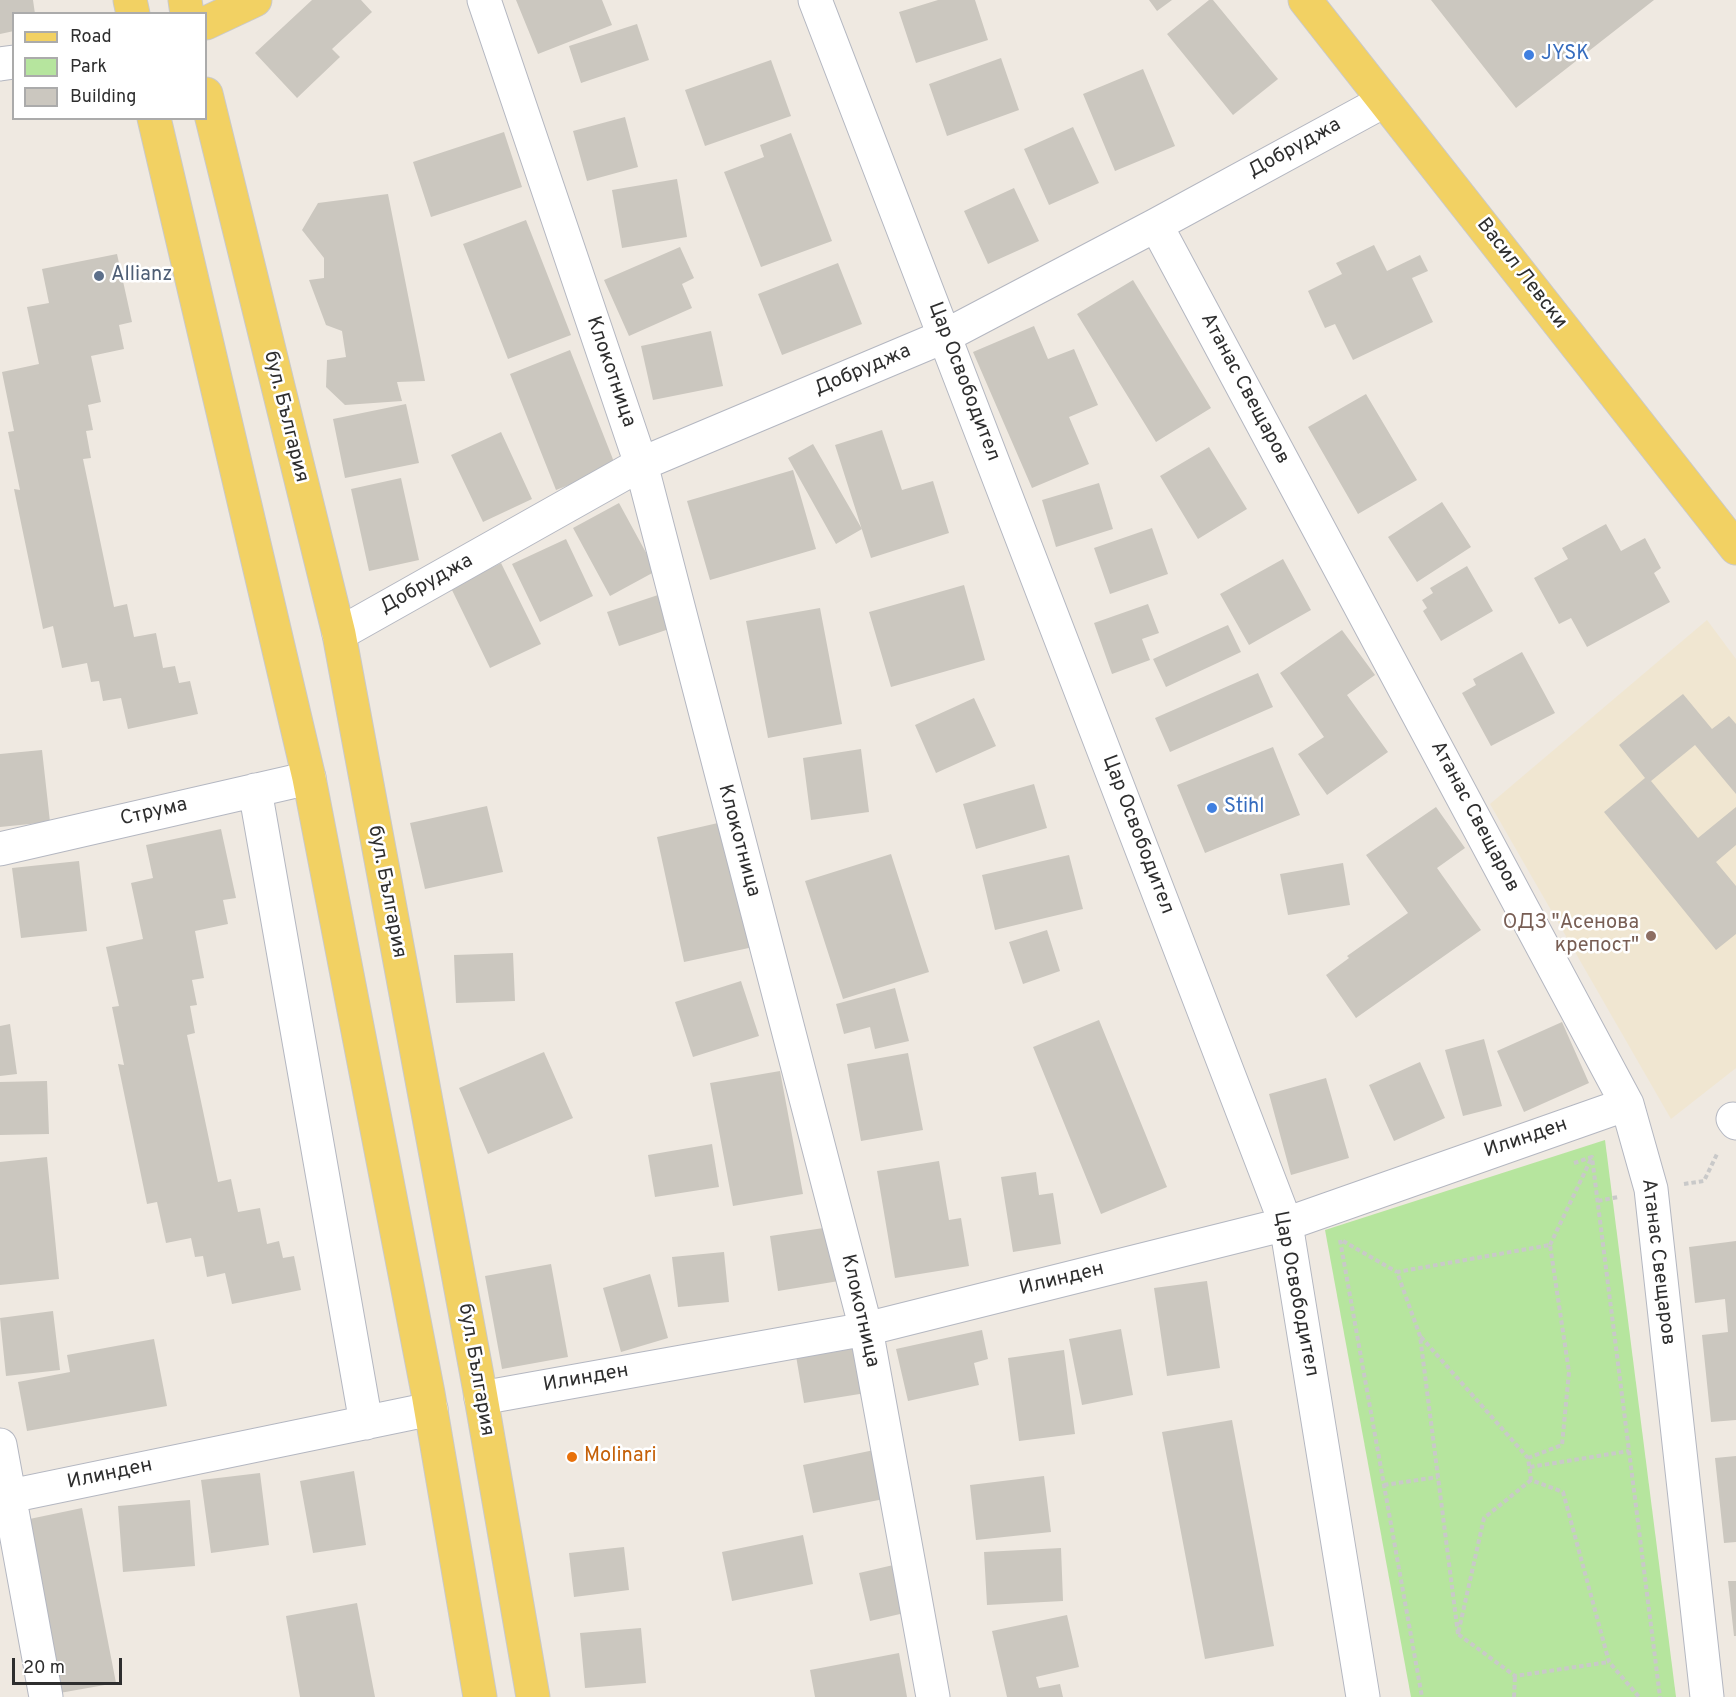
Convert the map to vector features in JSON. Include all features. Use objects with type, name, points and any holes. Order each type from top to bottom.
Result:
[{"type":"main road","points":[[207,23],[255,0]]},
{"type":"main road","name":"Васил Левски","points":[[1305,0],[1736,548]]},
{"type":"main road","name":"бул. България","points":[[207,98],[339,634],[481,1398],[533,1697]]},
{"type":"main road","points":[[154,120],[309,778],[431,1410],[480,1697]]},
{"type":"street","name":"Клокотница","points":[[484,0],[641,464],[866,1329],[933,1697]]},
{"type":"street","name":"Цар Освободител","points":[[815,0],[1286,1224],[1363,1697]]},
{"type":"street","name":"Добруджа","points":[[339,634],[641,464],[945,336],[1384,101]]},
{"type":"street","name":"Атанас Свещаров","points":[[1156,225],[1627,1104],[1651,1189],[1707,1697]]},
{"type":"street","name":"Струма","points":[[0,849],[309,778]]},
{"type":"street","points":[[255,790],[366,1423]]},
{"type":"street","name":"Илинден","points":[[481,1398],[866,1329],[1286,1224],[1627,1104]]},
{"type":"street","name":"Илинден","points":[[5,1497],[431,1410]]},
{"type":"street","points":[[0,1445],[5,1497],[46,1697]]},
{"type":"path","points":[[1570,1164],[1592,1157]]},
{"type":"path","points":[[1528,1458],[1562,1445],[1569,1372],[1550,1245],[1592,1157]]},
{"type":"path","points":[[1592,1157],[1660,1697]]},
{"type":"path","points":[[1340,1239],[1351,1236]]},
{"type":"path","points":[[1340,1239],[1397,1272],[1550,1245]]},
{"type":"path","points":[[1340,1239],[1422,1697]]},
{"type":"path","points":[[1397,1272],[1420,1336],[1458,1634],[1515,1676],[1609,1662]]},
{"type":"path","points":[[1420,1336],[1528,1458],[1531,1480]]},
{"type":"path","points":[[1530,1467],[1629,1451]]},
{"type":"path","points":[[1383,1485],[1438,1478]]},
{"type":"path","points":[[1458,1634],[1484,1518],[1531,1480]]},
{"type":"path","points":[[1531,1480],[1563,1492],[1609,1662],[1640,1697]]},
{"type":"path","points":[[1514,1697],[1515,1676]]},
{"type":"shaded area","name":"ОДЗ \"Асенова крепост\"","points":[[1707,620],[1736,659],[1736,1068],[1671,1119],[1490,804]]},
{"type":"green space","points":[[1605,1140],[1676,1697],[1411,1697],[1325,1230]]},
{"type":"building","points":[[0,0],[33,0],[35,12],[12,12],[12,31],[0,34]]},
{"type":"building","points":[[312,0],[361,0],[372,12],[332,49],[340,57],[297,98],[255,53]]},
{"type":"building","points":[[516,0],[602,0],[612,25],[538,54]]},
{"type":"building","points":[[938,0],[975,0],[988,40],[916,63],[899,12]]},
{"type":"building","points":[[1149,0],[1172,0],[1157,11]]},
{"type":"building","points":[[1209,0],[1213,0],[1278,79],[1233,115],[1167,34]]},
{"type":"building","name":"JYSK","points":[[1431,0],[1654,0],[1516,108]]},
{"type":"building","points":[[637,24],[649,60],[581,83],[569,46]]},
{"type":"building","points":[[1001,58],[1019,110],[947,136],[929,84]]},
{"type":"building","points":[[771,60],[791,116],[705,146],[685,90]]},
{"type":"building","points":[[1143,69],[1175,146],[1115,171],[1083,94]]},
{"type":"building","points":[[625,117],[638,167],[587,181],[573,131]]},
{"type":"building","points":[[1073,127],[1099,183],[1049,205],[1024,149]]},
{"type":"building","points":[[504,132],[522,187],[431,217],[413,162]]},
{"type":"building","points":[[791,133],[832,241],[761,267],[724,172],[764,157],[760,145]]},
{"type":"building","points":[[677,179],[687,237],[622,248],[612,190]]},
{"type":"building","points":[[1014,188],[1039,241],[988,264],[964,211]]},
{"type":"building","points":[[388,194],[425,381],[397,382],[402,401],[345,405],[326,387],[327,360],[346,357],[342,331],[326,325],[309,280],[324,278],[324,258],[302,230],[318,203]]},
{"type":"building","points":[[526,220],[571,335],[508,359],[463,244]]},
{"type":"building","points":[[1374,245],[1387,271],[1420,255],[1428,271],[1412,278],[1433,322],[1353,360],[1335,324],[1325,328],[1308,291],[1342,274],[1336,263]]},
{"type":"building","points":[[680,247],[694,278],[682,284],[692,308],[629,336],[604,280]]},
{"type":"building","points":[[117,254],[132,322],[119,325],[124,349],[91,356],[101,402],[88,405],[93,430],[86,431],[91,458],[83,459],[114,607],[127,604],[134,637],[156,633],[163,668],[175,666],[179,683],[190,681],[198,714],[128,729],[121,698],[103,701],[99,681],[91,682],[87,663],[62,668],[53,626],[43,629],[14,489],[20,490],[8,432],[14,431],[2,372],[39,364],[27,307],[49,303],[42,269]]},
{"type":"building","points":[[838,263],[862,324],[782,355],[758,294]]},
{"type":"building","points":[[1133,280],[1211,408],[1156,442],[1077,314]]},
{"type":"building","points":[[1034,326],[1048,359],[1074,349],[1098,405],[1069,417],[1089,464],[1032,488],[973,352]]},
{"type":"building","points":[[711,331],[723,386],[653,400],[641,346]]},
{"type":"building","points":[[570,350],[616,467],[556,490],[510,374]]},
{"type":"building","points":[[1366,394],[1417,480],[1358,514],[1308,427]]},
{"type":"building","points":[[406,404],[419,463],[345,478],[333,419]]},
{"type":"building","points":[[882,430],[902,490],[933,481],[949,533],[871,558],[835,445]]},
{"type":"building","points":[[501,432],[532,499],[483,522],[451,455]]},
{"type":"building","points":[[813,444],[862,529],[836,544],[788,458]]},
{"type":"building","points":[[1209,447],[1247,509],[1198,539],[1160,476]]},
{"type":"building","points":[[793,470],[816,549],[710,580],[687,501]]},
{"type":"building","points":[[401,478],[419,560],[369,571],[351,489]]},
{"type":"building","points":[[1099,483],[1113,529],[1056,547],[1042,500]]},
{"type":"building","points":[[1442,502],[1471,547],[1417,582],[1388,537]]},
{"type":"building","points":[[619,503],[656,571],[610,596],[573,528]]},
{"type":"building","points":[[1606,524],[1621,551],[1645,538],[1661,568],[1654,573],[1670,602],[1587,647],[1571,618],[1559,624],[1534,578],[1568,559],[1562,548]]},
{"type":"building","points":[[1152,528],[1168,574],[1110,594],[1094,548]]},
{"type":"building","points":[[566,539],[593,596],[540,622],[512,564]]},
{"type":"building","points":[[1283,559],[1311,610],[1249,645],[1220,594]]},
{"type":"building","points":[[501,563],[541,644],[490,668],[451,588]]},
{"type":"building","points":[[1467,566],[1493,611],[1441,641],[1423,611],[1427,608],[1422,600],[1433,593],[1430,588]]},
{"type":"building","points":[[964,585],[985,660],[891,687],[869,612]]},
{"type":"building","points":[[664,593],[675,627],[619,646],[607,612]]},
{"type":"building","points":[[1148,604],[1159,633],[1142,639],[1150,660],[1112,674],[1094,623]]},
{"type":"building","points":[[820,608],[842,724],[768,738],[746,621]]},
{"type":"building","points":[[1228,625],[1241,652],[1166,687],[1153,659]]},
{"type":"building","points":[[1342,630],[1375,675],[1347,695],[1388,752],[1327,795],[1298,754],[1324,737],[1280,673]]},
{"type":"building","points":[[1522,652],[1555,713],[1491,746],[1462,693],[1476,685],[1473,679]]},
{"type":"building","points":[[1258,673],[1273,707],[1170,752],[1155,718]]},
{"type":"building","points":[[1683,694],[1712,729],[1729,716],[1736,724],[1736,794],[1695,745],[1651,781],[1698,838],[1736,807],[1736,845],[1716,862],[1736,886],[1736,934],[1716,950],[1604,812],[1645,778],[1619,745]]},
{"type":"building","points":[[974,698],[996,746],[936,773],[915,725]]},
{"type":"building","points":[[1273,747],[1300,815],[1205,853],[1177,785]]},
{"type":"building","points":[[861,749],[869,812],[811,820],[803,758]]},
{"type":"building","points":[[42,750],[50,822],[0,827],[0,754]]},
{"type":"building","points":[[1034,784],[1047,828],[976,849],[963,804]]},
{"type":"building","points":[[487,806],[503,872],[425,889],[410,823]]},
{"type":"building","points":[[1436,807],[1465,848],[1437,868],[1481,930],[1356,1018],[1326,975],[1349,958],[1347,956],[1408,913],[1366,855]]},
{"type":"building","points":[[731,820],[758,946],[684,962],[657,837]]},
{"type":"building","points":[[221,829],[236,898],[223,900],[228,924],[195,931],[204,978],[192,980],[197,1005],[190,1006],[195,1033],[187,1035],[218,1182],[231,1179],[238,1212],[260,1208],[267,1244],[279,1241],[283,1258],[294,1256],[301,1290],[232,1304],[225,1273],[207,1277],[203,1256],[195,1257],[191,1238],[166,1243],[157,1202],[147,1204],[118,1064],[124,1065],[112,1007],[119,1006],[106,947],[143,939],[131,883],[153,878],[146,845]]},
{"type":"building","points":[[891,854],[929,972],[843,999],[805,881]]},
{"type":"building","points":[[1069,855],[1083,909],[995,930],[982,875]]},
{"type":"building","points":[[79,861],[87,931],[21,938],[12,868]]},
{"type":"building","points":[[1343,863],[1350,905],[1288,915],[1280,874]]},
{"type":"building","points":[[1047,930],[1060,971],[1023,984],[1009,942]]},
{"type":"building","points":[[513,953],[515,1001],[456,1003],[454,955]]},
{"type":"building","points":[[741,981],[759,1036],[693,1057],[675,1002]]},
{"type":"building","points":[[895,988],[909,1041],[875,1049],[870,1027],[844,1034],[836,1004]]},
{"type":"building","points":[[1099,1020],[1167,1187],[1101,1214],[1033,1047]]},
{"type":"building","points":[[1562,1022],[1589,1083],[1524,1112],[1497,1051]]},
{"type":"building","points":[[10,1024],[17,1074],[0,1076],[0,1026]]},
{"type":"building","points":[[1484,1039],[1502,1106],[1463,1116],[1445,1050]]},
{"type":"building","points":[[544,1052],[573,1118],[488,1154],[459,1088]]},
{"type":"building","points":[[908,1053],[923,1130],[861,1141],[847,1064]]},
{"type":"building","points":[[1420,1062],[1445,1118],[1394,1141],[1369,1085]]},
{"type":"building","points":[[780,1071],[803,1194],[733,1206],[710,1083]]},
{"type":"building","points":[[1326,1078],[1349,1158],[1291,1175],[1269,1094]]},
{"type":"building","points":[[47,1081],[49,1134],[0,1135],[0,1082]]},
{"type":"building","points":[[712,1144],[719,1187],[655,1197],[648,1155]]},
{"type":"building","points":[[47,1157],[59,1279],[0,1285],[0,1162]]},
{"type":"building","points":[[939,1161],[949,1220],[961,1218],[969,1266],[895,1278],[877,1171]]},
{"type":"building","points":[[1036,1172],[1039,1195],[1053,1193],[1061,1244],[1013,1252],[1001,1177]]},
{"type":"building","points":[[837,1226],[845,1280],[778,1291],[770,1236]]},
{"type":"building","points":[[1736,1241],[1736,1420],[1711,1422],[1702,1335],[1728,1332],[1725,1299],[1695,1303],[1689,1247]]},
{"type":"building","points":[[724,1252],[729,1302],[678,1307],[672,1257]]},
{"type":"building","points":[[551,1264],[568,1357],[502,1369],[485,1276]]},
{"type":"building","points":[[650,1274],[668,1338],[621,1352],[603,1288]]},
{"type":"building","points":[[1207,1281],[1220,1368],[1167,1376],[1154,1288]]},
{"type":"building","points":[[53,1311],[60,1370],[6,1376],[0,1318]]},
{"type":"building","points":[[1121,1329],[1133,1395],[1082,1405],[1069,1339]]},
{"type":"building","points":[[982,1330],[988,1359],[974,1363],[979,1385],[908,1401],[896,1349]]},
{"type":"building","points":[[154,1339],[167,1406],[27,1431],[18,1382],[70,1372],[67,1355]]},
{"type":"building","points":[[864,1344],[872,1392],[804,1403],[796,1356]]},
{"type":"building","points":[[1064,1350],[1075,1434],[1019,1441],[1008,1358]]},
{"type":"building","points":[[1232,1420],[1274,1646],[1205,1659],[1162,1432]]},
{"type":"building","points":[[874,1450],[884,1499],[813,1513],[803,1465]]},
{"type":"building","points":[[1736,1456],[1736,1542],[1724,1543],[1715,1458]]},
{"type":"building","points":[[354,1471],[366,1545],[313,1553],[300,1481]]},
{"type":"building","points":[[260,1473],[269,1545],[211,1553],[201,1480]]},
{"type":"building","points":[[1044,1476],[1051,1532],[976,1540],[970,1485]]},
{"type":"building","points":[[190,1500],[195,1566],[123,1572],[118,1506]]},
{"type":"building","points":[[82,1508],[116,1683],[54,1694],[20,1521]]},
{"type":"building","points":[[803,1535],[813,1584],[732,1601],[722,1552]]},
{"type":"building","points":[[624,1547],[629,1590],[574,1597],[569,1553]]},
{"type":"building","points":[[1061,1548],[1063,1601],[987,1605],[984,1552]]},
{"type":"building","points":[[902,1563],[913,1611],[870,1621],[859,1573]]},
{"type":"building","points":[[1728,1581],[1736,1581],[1736,1636],[1734,1636]]},
{"type":"building","points":[[357,1603],[375,1697],[300,1697],[286,1616]]},
{"type":"building","points":[[1067,1615],[1079,1667],[1036,1677],[1039,1688],[1060,1684],[1063,1697],[1007,1697],[992,1631]]},
{"type":"building","points":[[641,1628],[646,1683],[585,1688],[580,1633]]},
{"type":"building","points":[[899,1653],[907,1697],[815,1697],[810,1670]]},
{"type":"place","name":"JYSK","points":[[1529,55]]},
{"type":"place","name":"Allianz","points":[[99,276]]},
{"type":"place","name":"Stihl","points":[[1212,808]]},
{"type":"place","name":"ОДЗ \"Асенова крепост\"","points":[[1651,936]]},
{"type":"place","name":"Molinari","points":[[572,1457]]}]
